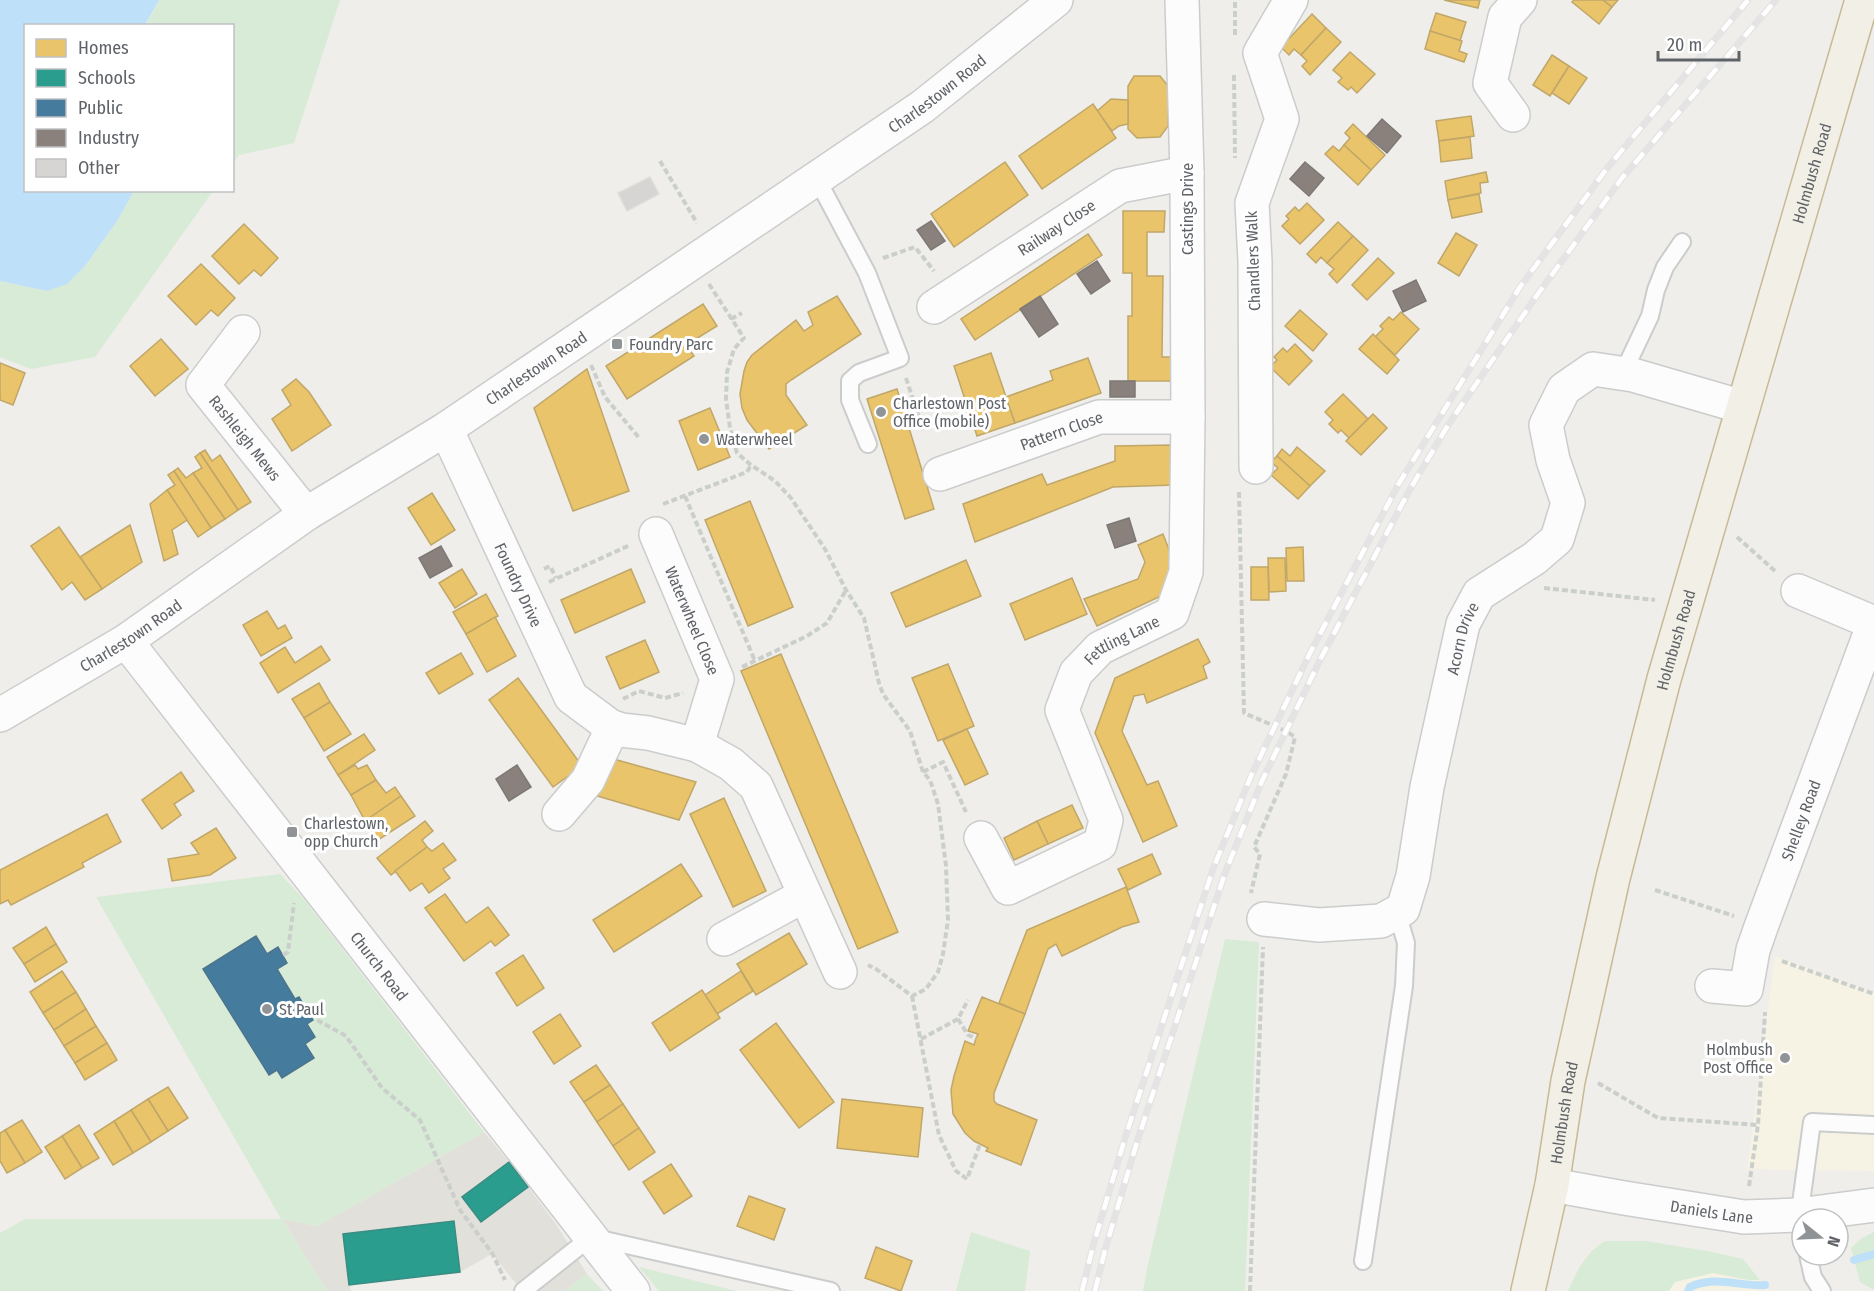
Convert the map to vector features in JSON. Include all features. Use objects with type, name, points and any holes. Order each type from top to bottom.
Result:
[{"type":"highway","name":"Holmbush Road","points":[[1528,1291],[1552,1185],[1572,1067],[1613,878],[1664,679],[1862,0]]},
{"type":"street","name":"Charlestown Road","points":[[0,715],[126,641],[306,514],[446,429],[817,179],[922,107],[1056,0]]},
{"type":"street","name":"Castings Drive","points":[[1182,0],[1187,174],[1188,417]]},
{"type":"street","name":"Chandlers Walk","points":[[1256,467],[1255,261],[1252,203],[1282,119],[1260,53],[1291,0]]},
{"type":"street","points":[[1513,115],[1490,82],[1505,17],[1520,0]]},
{"type":"street","name":"Railway Close","points":[[943,301],[1120,186],[1187,174]]},
{"type":"street","name":"Rashleigh Mews","points":[[243,332],[203,385],[306,514]]},
{"type":"street","name":"Acorn Drive","points":[[1397,912],[1403,909],[1413,876],[1427,787],[1463,624],[1479,594],[1535,558],[1557,538],[1568,502],[1553,460],[1546,425],[1564,389],[1593,369],[1634,375],[1743,407]]},
{"type":"street","name":"Pattern Close","points":[[940,474],[1099,417],[1188,417]]},
{"type":"street","name":"Fettling Lane","points":[[975,828],[1008,888],[1100,844],[1106,819],[1062,710],[1076,673],[1100,648],[1172,613],[1186,572],[1188,417]]},
{"type":"street","name":"Foundry Drive","points":[[446,429],[571,697],[613,711],[621,730],[648,733],[697,745],[731,764],[756,786],[840,972]]},
{"type":"street","name":"Waterwheel Close","points":[[659,519],[717,679],[697,745]]},
{"type":"street","points":[[1798,591],[1874,623]]},
{"type":"street","name":"Shelley Road","points":[[1712,986],[1746,989],[1757,939],[1874,623]]},
{"type":"street","name":"Church Road","points":[[126,641],[633,1291]]},
{"type":"street","points":[[559,814],[588,780],[608,737],[613,711]]},
{"type":"street","points":[[724,939],[805,895]]},
{"type":"street","points":[[1264,919],[1319,925],[1340,924],[1381,921],[1397,912]]},
{"type":"street","name":"Daniels Lane","points":[[1552,1185],[1744,1217],[1790,1222]]},
{"type":"street","name":"Daniels Lane","points":[[1850,1211],[1874,1205]]},
{"type":"lane","points":[[817,179],[867,273],[900,358],[859,372],[850,381],[850,400],[868,444]]},
{"type":"lane","points":[[1623,373],[1650,316],[1656,290],[1665,267],[1682,242]]},
{"type":"lane","points":[[1363,1261],[1404,986],[1406,943],[1397,912]]},
{"type":"lane","points":[[1802,1207],[1812,1122],[1874,1125]]},
{"type":"lane","points":[[523,1291],[591,1237],[831,1291]]},
{"type":"lane","points":[[1811,1267],[1813,1277],[1822,1291]]},
{"type":"path","points":[[660,161],[731,319],[744,338],[734,349],[727,372],[726,399],[730,428],[738,453],[775,481],[790,498],[825,549],[846,590],[864,618],[879,683],[889,703],[910,731],[923,772],[930,780],[938,804],[946,867],[948,920],[938,972],[926,989],[912,996]]},
{"type":"path","points":[[901,252],[915,247],[943,301]]},
{"type":"path","points":[[731,319],[742,313]]},
{"type":"path","points":[[579,339],[605,397],[640,439]]},
{"type":"path","points":[[900,358],[924,430]]},
{"type":"path","points":[[548,583],[659,519],[685,496],[747,472],[751,465]]},
{"type":"path","points":[[685,496],[755,661]]},
{"type":"path","points":[[1712,514],[1798,591]]},
{"type":"path","points":[[1508,576],[1517,585],[1651,599],[1685,607]]},
{"type":"path","points":[[613,711],[622,700],[639,691],[666,698],[717,679],[807,636],[827,623],[846,590]]},
{"type":"path","points":[[1244,713],[1295,737],[1286,774],[1254,847],[1260,854],[1246,912],[1264,919],[1250,1291]]},
{"type":"path","points":[[923,772],[943,762],[975,828]]},
{"type":"path","points":[[283,955],[288,952],[295,890],[308,874]]},
{"type":"path","points":[[1655,890],[1874,994]]},
{"type":"path","points":[[840,972],[849,966],[862,963],[876,969],[912,996],[939,1136],[956,1171],[967,1179],[980,1144]]},
{"type":"path","points":[[921,1039],[958,1019],[968,1000]]},
{"type":"path","points":[[1744,1217],[1758,1125],[1765,1008]]},
{"type":"path","points":[[958,1019],[968,1035],[976,1038]]},
{"type":"path","points":[[316,1020],[346,1036],[382,1088],[420,1120],[460,1210],[492,1253],[506,1282]]},
{"type":"path","points":[[1572,1067],[1658,1118],[1758,1125]]},
{"type":"shaded area","points":[[1775,956],[1874,992],[1874,1171],[1747,1169]]},
{"type":"shaded area","points":[[484,1132],[556,1224],[587,1274],[565,1291],[522,1291],[492,1254],[460,1272],[454,1221],[343,1234],[351,1291],[327,1291],[282,1219],[317,1226]]},
{"type":"shaded area","points":[[1605,1241],[1646,1241],[1743,1259],[1770,1291],[1598,1291],[1593,1248]]},
{"type":"green space","points":[[159,0],[340,0],[294,143],[239,155],[234,162],[234,24],[146,24]]},
{"type":"green space","points":[[133,192],[212,192],[95,357],[31,369],[0,357],[0,281],[47,291],[85,266],[117,221]]},
{"type":"green space","points":[[280,874],[303,898],[484,1132],[317,1226],[282,1219],[327,1291],[0,1291],[0,1233],[25,1219],[281,1219],[96,897]]},
{"type":"green space","points":[[1225,939],[1259,942],[1245,1291],[1143,1291],[1148,1264]]},
{"type":"green space","points":[[971,1232],[1030,1251],[1025,1291],[956,1291]]},
{"type":"green space","points":[[1874,1232],[1874,1290],[1860,1282],[1851,1248],[1862,1238]]},
{"type":"green space","points":[[1605,1241],[1646,1241],[1743,1259],[1760,1280],[1713,1273],[1675,1282],[1669,1291],[1568,1291],[1587,1257]]},
{"type":"green space","points":[[639,1267],[737,1291],[659,1291]]},
{"type":"green space","points":[[587,1274],[603,1291],[565,1291]]},
{"type":"water","points":[[0,0],[159,0],[146,24],[24,24],[24,192],[133,192],[117,221],[85,266],[67,284],[47,291],[0,281]]},
{"type":"building: Homes","points":[[1444,0],[1480,0],[1478,8]]},
{"type":"building: Homes","points":[[1574,0],[1603,0],[1612,7],[1599,24],[1572,2]]},
{"type":"building: Homes","points":[[1603,0],[1618,0],[1612,7]]},
{"type":"building: Homes","points":[[1436,13],[1466,22],[1460,41],[1430,31]]},
{"type":"building: Homes","points":[[1312,14],[1326,28],[1301,55],[1294,49],[1289,55],[1281,47]]},
{"type":"building: Homes","points":[[1326,28],[1341,42],[1310,75],[1302,66],[1307,61],[1301,55]]},
{"type":"building: Homes","points":[[1430,31],[1462,41],[1459,51],[1467,54],[1464,62],[1425,49]]},
{"type":"building: Homes","points":[[1350,52],[1375,74],[1357,93],[1351,87],[1348,90],[1338,82],[1342,78],[1333,70]]},
{"type":"building: Homes","points":[[1552,55],[1569,66],[1550,96],[1533,85]]},
{"type":"building: Homes","points":[[1569,66],[1587,78],[1569,104],[1552,93]]},
{"type":"building: Homes","points":[[1134,76],[1160,76],[1168,86],[1168,126],[1160,137],[1137,138],[1128,129],[1128,86]]},
{"type":"building: Homes","points":[[1111,99],[1128,100],[1128,124],[1112,131],[1097,111]]},
{"type":"building: Homes","points":[[1093,104],[1116,138],[1042,189],[1019,156]]},
{"type":"building: Homes","points":[[1471,116],[1474,136],[1439,141],[1436,121]]},
{"type":"building: Homes","points":[[1353,124],[1385,155],[1371,170],[1344,145],[1350,138],[1345,133]]},
{"type":"building: Homes","points":[[1470,137],[1472,158],[1441,162],[1439,141]]},
{"type":"building: Homes","points":[[1344,145],[1371,170],[1358,185],[1325,154],[1333,146],[1339,151]]},
{"type":"building: Homes","points":[[1005,162],[1028,195],[954,247],[931,214]]},
{"type":"building: Homes","points":[[1486,172],[1488,182],[1480,183],[1481,193],[1448,200],[1445,181]]},
{"type":"building: Homes","points":[[1479,194],[1482,212],[1452,218],[1448,200]]},
{"type":"building: Homes","points":[[1307,203],[1324,220],[1300,244],[1282,226],[1289,219],[1286,216],[1295,207],[1299,211]]},
{"type":"building: Homes","points":[[1123,211],[1165,211],[1164,232],[1147,232],[1147,276],[1163,276],[1162,357],[1171,357],[1171,381],[1128,381],[1128,316],[1132,316],[1132,273],[1123,273]]},
{"type":"building: Homes","points":[[1338,222],[1353,236],[1327,263],[1321,257],[1316,263],[1307,254]]},
{"type":"building: Homes","points":[[244,224],[278,258],[261,276],[254,270],[239,284],[212,256]]},
{"type":"building: Homes","points":[[1456,233],[1477,245],[1459,276],[1438,263]]},
{"type":"building: Homes","points":[[1088,234],[1102,255],[975,340],[961,319]]},
{"type":"building: Homes","points":[[1353,236],[1368,250],[1337,283],[1329,274],[1334,269],[1327,263]]},
{"type":"building: Homes","points":[[1378,258],[1394,273],[1367,300],[1352,285]]},
{"type":"building: Homes","points":[[201,264],[235,298],[218,316],[211,310],[196,325],[168,296]]},
{"type":"building: Homes","points":[[837,296],[861,334],[786,384],[786,395],[807,425],[769,449],[747,420],[742,408],[740,394],[747,362],[752,355],[796,320],[804,331],[813,325],[808,312]]},
{"type":"building: Homes","points":[[703,304],[717,326],[686,345],[694,356],[627,399],[606,366]]},
{"type":"building: Homes","points":[[1300,310],[1327,334],[1313,351],[1285,326]]},
{"type":"building: Homes","points":[[1401,312],[1419,329],[1395,355],[1375,337],[1383,329],[1380,326],[1389,317],[1393,320]]},
{"type":"building: Homes","points":[[1373,334],[1399,360],[1387,374],[1359,349]]},
{"type":"building: Homes","points":[[161,339],[188,369],[155,396],[130,366]]},
{"type":"building: Homes","points":[[1295,344],[1312,361],[1289,385],[1270,367],[1277,360],[1274,357],[1283,348],[1287,352]]},
{"type":"building: Homes","points":[[991,353],[1015,423],[977,436],[954,366]]},
{"type":"building: Homes","points":[[1088,358],[1101,393],[1015,423],[1006,397],[1053,380],[1050,371]]},
{"type":"building: Homes","points":[[0,363],[25,373],[13,405],[0,400]]},
{"type":"building: Homes","points":[[587,369],[629,491],[573,511],[534,408]]},
{"type":"building: Homes","points":[[296,379],[309,392],[331,425],[292,451],[272,419],[291,405],[282,390]]},
{"type":"building: Homes","points":[[897,389],[934,509],[905,519],[867,399]]},
{"type":"building: Homes","points":[[1343,394],[1368,419],[1349,438],[1341,430],[1338,433],[1329,424],[1333,420],[1325,412]]},
{"type":"building: Homes","name":"Waterwheel","points":[[710,408],[730,457],[698,470],[679,421]]},
{"type":"building: Homes","points":[[1373,414],[1387,428],[1361,455],[1346,441]]},
{"type":"building: Homes","points":[[1173,445],[1174,485],[1113,487],[975,542],[963,504],[1042,474],[1047,485],[1115,461],[1115,446]]},
{"type":"building: Homes","points":[[1297,447],[1325,471],[1310,486],[1277,456],[1282,449],[1290,456]]},
{"type":"building: Homes","points":[[205,450],[212,461],[220,455],[251,502],[238,510],[200,453]]},
{"type":"building: Homes","points":[[200,453],[238,510],[225,519],[193,473],[202,468],[195,457]]},
{"type":"building: Homes","points":[[1277,456],[1310,486],[1298,499],[1271,475],[1278,468],[1271,462]]},
{"type":"building: Homes","points":[[178,468],[186,478],[193,473],[225,519],[211,528],[174,471]]},
{"type":"building: Homes","points":[[174,471],[211,528],[198,537],[167,490],[175,485],[168,475]]},
{"type":"building: Homes","points":[[167,490],[187,520],[172,530],[178,554],[164,561],[150,504]]},
{"type":"building: Homes","points":[[432,493],[455,530],[431,545],[408,508]]},
{"type":"building: Homes","points":[[750,501],[793,607],[748,626],[705,520]]},
{"type":"building: Homes","points":[[130,525],[142,562],[102,589],[80,557]]},
{"type":"building: Homes","points":[[59,527],[102,589],[85,600],[72,582],[62,590],[31,546]]},
{"type":"building: Homes","points":[[1163,534],[1173,560],[1161,596],[1097,626],[1084,599],[1138,579],[1145,562],[1138,545]]},
{"type":"building: Homes","points":[[1303,547],[1304,581],[1287,581],[1286,548]]},
{"type":"building: Homes","points":[[1268,558],[1285,558],[1286,591],[1269,592]]},
{"type":"building: Homes","points":[[966,560],[981,596],[906,627],[891,593]]},
{"type":"building: Homes","points":[[1251,567],[1268,567],[1269,600],[1251,600]]},
{"type":"building: Homes","points":[[462,569],[477,594],[455,608],[439,583]]},
{"type":"building: Homes","points":[[631,569],[645,602],[575,633],[561,600]]},
{"type":"building: Homes","points":[[1072,578],[1087,614],[1025,640],[1010,604]]},
{"type":"building: Homes","points":[[486,594],[498,616],[466,634],[453,612]]},
{"type":"building: Homes","points":[[267,611],[278,629],[285,625],[292,638],[261,656],[243,625]]},
{"type":"building: Homes","points":[[495,617],[516,656],[487,672],[466,634]]},
{"type":"building: Homes","points":[[1198,639],[1210,662],[1203,666],[1207,678],[1147,703],[1144,694],[1134,696],[1122,731],[1147,785],[1158,781],[1177,826],[1143,842],[1095,733],[1115,678]]},
{"type":"building: Homes","points":[[645,640],[659,672],[620,689],[606,657]]},
{"type":"building: Homes","points":[[321,646],[330,660],[278,693],[260,663],[285,647],[295,663]]},
{"type":"building: Homes","points":[[461,653],[473,674],[439,694],[426,673]]},
{"type":"building: Homes","points":[[781,654],[898,932],[858,949],[741,671]]},
{"type":"building: Homes","points":[[948,664],[974,726],[938,741],[912,678]]},
{"type":"building: Homes","points":[[518,678],[582,766],[553,787],[489,700]]},
{"type":"building: Homes","points":[[319,683],[330,702],[304,718],[292,699]]},
{"type":"building: Homes","points":[[330,702],[351,734],[324,751],[304,718]]},
{"type":"building: Homes","points":[[967,729],[988,774],[965,785],[943,740]]},
{"type":"building: Homes","points":[[364,734],[375,750],[338,775],[327,757]]},
{"type":"building: Homes","points":[[610,758],[696,782],[679,820],[594,795]]},
{"type":"building: Homes","points":[[355,765],[358,769],[367,765],[376,780],[351,795],[338,775]]},
{"type":"building: Homes","points":[[181,772],[194,791],[174,804],[181,815],[162,829],[142,800]]},
{"type":"building: Homes","points":[[376,780],[386,793],[395,787],[401,796],[365,821],[351,795]]},
{"type":"building: Homes","points":[[401,796],[415,816],[378,840],[365,821]]},
{"type":"building: Homes","points":[[724,798],[766,891],[733,907],[690,814]]},
{"type":"building: Homes","points":[[1072,805],[1083,828],[1048,844],[1037,821]]},
{"type":"building: Homes","points":[[107,814],[121,842],[82,863],[84,867],[11,905],[8,900],[0,904],[0,870]]},
{"type":"building: Homes","points":[[425,821],[433,831],[422,840],[427,847],[391,875],[377,858]]},
{"type":"building: Homes","points":[[1037,821],[1048,844],[1014,860],[1004,838]]},
{"type":"building: Homes","points":[[216,828],[236,858],[210,875],[172,881],[168,859],[199,854],[191,843]]},
{"type":"building: Homes","points":[[443,843],[456,860],[443,869],[450,878],[429,893],[422,883],[410,891],[395,871],[427,847],[432,851]]},
{"type":"building: Homes","points":[[1152,854],[1161,874],[1128,890],[1118,869]]},
{"type":"building: Homes","points":[[681,864],[702,896],[614,952],[593,920]]},
{"type":"building: Homes","points":[[1126,887],[1139,922],[1122,927],[1062,956],[1056,944],[1048,949],[1025,1014],[999,1003],[1027,930]]},
{"type":"building: Homes","points":[[445,894],[466,923],[488,907],[509,935],[495,946],[491,941],[464,961],[425,908]]},
{"type":"building: Homes","points":[[46,927],[56,944],[24,964],[13,948]]},
{"type":"building: Homes","points":[[789,933],[807,964],[756,995],[737,964]]},
{"type":"building: Homes","points":[[56,944],[67,962],[35,982],[24,964]]},
{"type":"building: Homes","points":[[523,955],[544,988],[517,1006],[496,973]]},
{"type":"building: Homes","points":[[62,971],[76,992],[43,1013],[30,992]]},
{"type":"building: Homes","points":[[741,971],[753,991],[717,1014],[705,995]]},
{"type":"building: Homes","points":[[702,990],[720,1018],[670,1051],[652,1023]]},
{"type":"building: Homes","points":[[76,992],[86,1009],[54,1030],[43,1013]]},
{"type":"building: Homes","points":[[982,997],[1025,1014],[994,1093],[994,1101],[997,1104],[1037,1120],[1021,1165],[986,1151],[988,1148],[965,1133],[953,1114],[951,1090],[954,1076],[965,1041],[974,1045],[978,1034],[968,1031]]},
{"type":"building: Homes","points":[[86,1009],[96,1026],[64,1046],[54,1030]]},
{"type":"building: Homes","points":[[560,1014],[581,1046],[554,1064],[533,1032]]},
{"type":"building: Homes","points":[[776,1023],[834,1102],[799,1128],[740,1050]]},
{"type":"building: Homes","points":[[96,1026],[107,1043],[75,1063],[64,1046]]},
{"type":"building: Homes","points":[[107,1043],[117,1060],[85,1080],[75,1063]]},
{"type":"building: Homes","points":[[596,1065],[610,1085],[584,1102],[570,1082]]},
{"type":"building: Homes","points":[[610,1085],[623,1104],[597,1122],[584,1102]]},
{"type":"building: Homes","points":[[168,1087],[188,1118],[168,1131],[148,1099]]},
{"type":"building: Homes","points":[[148,1099],[168,1131],[151,1142],[131,1110]]},
{"type":"building: Homes","points":[[842,1099],[923,1108],[918,1157],[837,1148]]},
{"type":"building: Homes","points":[[623,1104],[639,1128],[613,1146],[597,1122]]},
{"type":"building: Homes","points":[[131,1110],[151,1142],[133,1153],[114,1121]]},
{"type":"building: Homes","points":[[22,1120],[42,1152],[25,1163],[5,1130]]},
{"type":"building: Homes","points":[[114,1121],[133,1153],[113,1165],[94,1134]]},
{"type":"building: Homes","points":[[79,1125],[99,1158],[82,1168],[62,1136]]},
{"type":"building: Homes","points":[[639,1128],[655,1152],[629,1170],[613,1146]]},
{"type":"building: Homes","points":[[5,1130],[25,1163],[7,1173],[0,1161],[0,1133]]},
{"type":"building: Homes","points":[[62,1136],[82,1168],[65,1179],[45,1147]]},
{"type":"building: Homes","points":[[671,1164],[692,1196],[664,1214],[643,1182]]},
{"type":"building: Homes","points":[[749,1196],[785,1209],[774,1240],[737,1226]]},
{"type":"building: Homes","points":[[876,1247],[912,1261],[901,1291],[865,1278]]},
{"type":"building: Schools","points":[[509,1162],[528,1187],[481,1222],[462,1197]]},
{"type":"building: Schools","points":[[454,1221],[460,1272],[349,1285],[343,1234]]},
{"type":"building: Public","name":"St Paul","points":[[256,936],[267,954],[278,947],[287,963],[277,969],[295,999],[299,997],[313,1020],[307,1024],[315,1037],[305,1044],[314,1058],[282,1078],[277,1070],[269,1075],[203,969]]},
{"type":"building: Industry","points":[[1382,119],[1401,136],[1387,153],[1367,136]]},
{"type":"building: Industry","points":[[1305,162],[1324,178],[1309,196],[1290,179]]},
{"type":"building: Industry","points":[[931,221],[945,241],[931,250],[917,230]]},
{"type":"building: Industry","points":[[1097,261],[1110,281],[1091,294],[1077,274]]},
{"type":"building: Industry","points":[[1416,280],[1426,301],[1403,312],[1393,291]]},
{"type":"building: Industry","points":[[1040,296],[1058,324],[1039,337],[1020,309]]},
{"type":"building: Industry","points":[[1110,381],[1135,381],[1135,397],[1110,397]]},
{"type":"building: Industry","points":[[1129,518],[1136,541],[1115,548],[1107,525]]},
{"type":"building: Industry","points":[[441,546],[452,566],[430,578],[419,558]]},
{"type":"building: Industry","points":[[517,765],[531,787],[509,801],[496,779]]},
{"type":"building: Other","points":[[650,177],[659,194],[627,211],[618,193]]},
{"type":"waterway","points":[[1854,1260],[1874,1254]]},
{"type":"waterway","points":[[1688,1291],[1690,1287],[1709,1282],[1765,1285]]},
{"type":"railway","points":[[1082,1291],[1125,1138],[1213,869],[1251,776],[1309,655],[1398,485],[1520,287],[1608,167],[1748,0]]},
{"type":"railway","points":[[1095,1291],[1137,1142],[1225,873],[1262,781],[1320,660],[1409,491],[1448,425],[1535,298],[1622,178],[1776,0]]},
{"type":"place","name":"Foundry Parc","points":[[617,344]]},
{"type":"place","name":"Charlestown Post Office (mobile)","points":[[881,412]]},
{"type":"place","name":"Waterwheel","points":[[704,439]]},
{"type":"place","name":"Charlestown, opp Church","points":[[292,832]]},
{"type":"place","name":"St Paul","points":[[267,1009]]},
{"type":"place","name":"Holmbush Post Office","points":[[1785,1058]]}]
